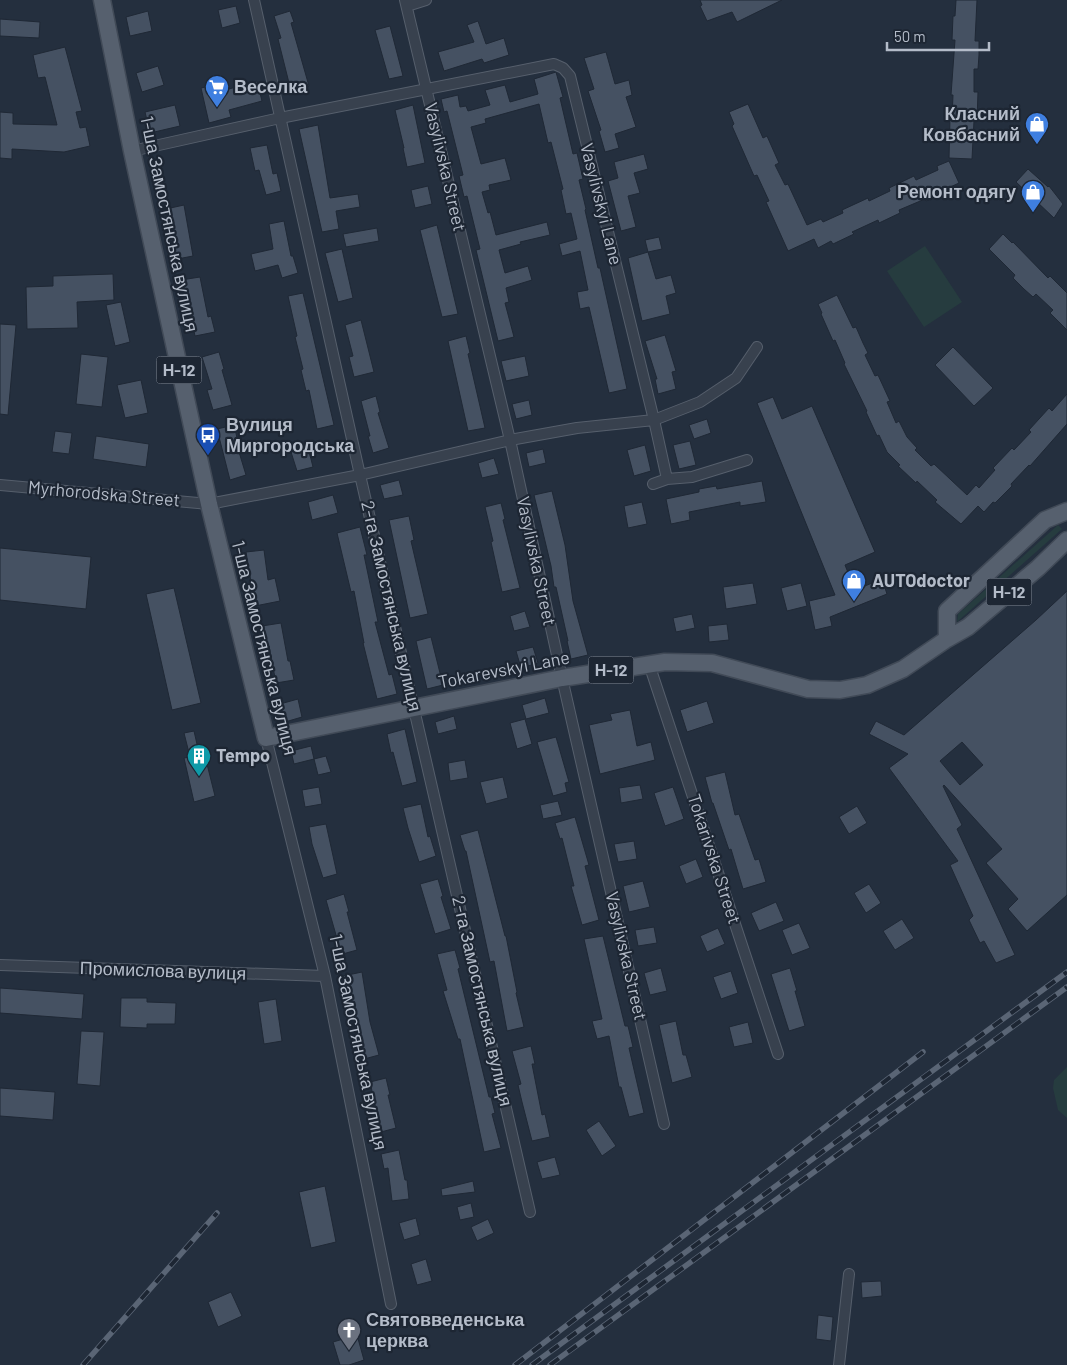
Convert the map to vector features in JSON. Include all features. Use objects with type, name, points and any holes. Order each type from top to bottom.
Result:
[{"type":"main road","name":"1-ша Замостянська вулиця","points":[[102,0],[132,151],[208,504],[266,738]]},
{"type":"main road","points":[[947,639],[947,610],[1045,520],[1067,512]]},
{"type":"main road","name":"Н-12","points":[[947,639],[968,627],[1038,568],[1067,540]]},
{"type":"main road","name":"Tokarevskyi Lane","points":[[266,738],[562,678],[664,662],[712,663],[808,689],[840,690],[867,685],[903,668],[947,639]]},
{"type":"street","name":"2-га Замостянська вулиця","points":[[254,0],[360,475],[530,1212]]},
{"type":"street","points":[[406,3],[426,0]]},
{"type":"street","name":"Vasylivska Street","points":[[406,3],[510,440],[562,678],[664,1124]]},
{"type":"street","name":"Vasylivskyi Lane","points":[[132,151],[280,118],[554,64],[563,68],[570,76],[667,479]]},
{"type":"street","name":"Myrhorodska Street","points":[[0,484],[208,504],[360,475],[510,440],[577,428],[654,420],[700,402],[736,378],[757,347]]},
{"type":"street","points":[[653,484],[667,479],[692,477],[747,460]]},
{"type":"street","name":"Tokarivska Street","points":[[649,664],[778,1054]]},
{"type":"street","name":"1-ша Замостянська вулиця","points":[[266,738],[325,976],[391,1304]]},
{"type":"street","name":"Промислова вулиця","points":[[0,965],[325,976]]},
{"type":"street","points":[[839,1365],[849,1274]]},
{"type":"green space","points":[[925,246],[962,302],[924,327],[887,271]]},
{"type":"green space","points":[[1058,525],[1062,529],[957,622],[958,614]]},
{"type":"green space","points":[[1067,1067],[1067,1118],[1058,1110],[1053,1088],[1054,1080]]},
{"type":"building","points":[[700,0],[782,0],[737,22],[732,12],[707,21],[700,6],[702,5]]},
{"type":"building","points":[[956,0],[977,0],[975,41],[979,41],[979,55],[978,69],[974,69],[974,92],[978,92],[977,121],[974,121],[972,159],[949,158],[955,40],[952,40],[953,16],[955,16]]},
{"type":"building","points":[[236,6],[240,23],[222,28],[218,10]]},
{"type":"building","points":[[148,11],[152,31],[130,36],[126,17]]},
{"type":"building","points":[[290,11],[294,22],[291,23],[309,86],[291,91],[278,39],[281,38],[274,16]]},
{"type":"building","points":[[0,19],[40,22],[39,38],[0,36]]},
{"type":"building","points":[[478,21],[486,44],[504,38],[509,55],[484,63],[482,59],[444,71],[438,52],[474,42],[467,25]]},
{"type":"building","points":[[390,26],[403,76],[389,79],[375,30]]},
{"type":"building","points":[[65,47],[82,111],[76,112],[80,128],[86,127],[90,146],[64,152],[12,149],[12,159],[0,158],[0,112],[13,113],[13,124],[57,125],[45,77],[38,78],[33,55]]},
{"type":"building","points":[[606,52],[615,84],[629,80],[632,95],[626,97],[636,127],[615,134],[619,148],[605,152],[599,131],[601,130],[588,91],[594,89],[584,58]]},
{"type":"building","points":[[158,66],[164,85],[142,92],[136,73]]},
{"type":"building","points":[[556,72],[563,97],[560,98],[573,154],[577,153],[583,179],[579,180],[585,210],[627,389],[609,393],[589,307],[580,309],[577,292],[588,290],[580,251],[562,256],[559,244],[577,239],[571,213],[566,214],[561,190],[563,189],[551,142],[548,143],[539,104],[485,119],[486,123],[471,127],[481,164],[505,158],[511,180],[489,185],[490,190],[482,192],[496,235],[547,222],[550,235],[520,242],[521,244],[499,250],[505,273],[528,266],[532,280],[506,288],[509,302],[505,303],[514,337],[498,341],[476,250],[480,249],[467,196],[464,197],[459,176],[463,175],[447,111],[444,112],[441,99],[458,95],[460,107],[466,106],[468,111],[490,105],[485,90],[505,85],[510,102],[538,94],[534,79]]},
{"type":"building","points":[[257,81],[262,101],[229,110],[231,117],[209,123],[201,88],[227,82],[229,89]]},
{"type":"building","points":[[748,104],[763,138],[767,136],[779,163],[775,165],[785,185],[788,184],[807,225],[821,219],[823,222],[843,213],[842,210],[868,198],[869,201],[890,191],[889,188],[914,176],[916,180],[938,170],[937,166],[949,161],[959,183],[948,188],[949,191],[899,210],[900,213],[879,223],[878,220],[852,232],[854,234],[833,244],[831,241],[818,248],[814,239],[788,251],[766,202],[769,201],[757,175],[754,176],[732,126],[734,124],[729,112]]},
{"type":"building","points":[[175,105],[180,126],[150,133],[145,112]]},
{"type":"building","points":[[413,105],[425,163],[407,167],[395,110]]},
{"type":"building","points":[[318,125],[330,198],[358,194],[360,207],[336,211],[339,229],[322,232],[299,129]]},
{"type":"building","points":[[267,145],[273,174],[277,173],[281,191],[266,195],[259,170],[255,171],[250,148]]},
{"type":"building","points":[[644,154],[648,169],[634,173],[640,193],[628,196],[636,227],[621,231],[608,181],[618,178],[614,162]]},
{"type":"building","points":[[1028,169],[1049,186],[1063,204],[1054,218],[1016,182]]},
{"type":"building","points":[[428,186],[432,204],[415,208],[411,190]]},
{"type":"building","points":[[184,205],[193,256],[172,260],[168,243],[173,242],[166,209]]},
{"type":"building","points":[[284,221],[291,256],[293,256],[298,273],[282,278],[278,265],[255,271],[251,254],[273,249],[269,224]]},
{"type":"building","points":[[437,225],[458,314],[442,317],[420,230]]},
{"type":"building","points":[[377,228],[379,241],[346,247],[343,234]]},
{"type":"building","points":[[1003,234],[1048,278],[1050,276],[1067,293],[1067,330],[1050,313],[1053,310],[1036,294],[1033,297],[1024,289],[1013,278],[1015,275],[989,249]]},
{"type":"building","points":[[659,237],[662,249],[648,252],[645,240]]},
{"type":"building","points":[[342,249],[353,298],[338,302],[325,253]]},
{"type":"building","points":[[648,252],[656,279],[671,275],[676,293],[666,296],[670,314],[642,321],[628,258]]},
{"type":"building","points":[[113,274],[114,300],[77,302],[78,328],[27,329],[26,287],[53,286],[53,276]]},
{"type":"building","points":[[200,277],[208,317],[211,316],[215,332],[195,336],[181,280]]},
{"type":"building","points":[[303,293],[334,425],[317,429],[309,390],[306,391],[301,370],[303,369],[288,296]]},
{"type":"building","points":[[837,295],[853,328],[856,327],[868,353],[865,355],[875,376],[878,375],[890,401],[887,402],[896,423],[899,421],[907,437],[917,448],[915,450],[931,466],[934,464],[967,495],[976,485],[979,488],[995,470],[993,468],[1031,432],[1029,430],[1049,408],[1052,411],[1067,394],[1067,424],[995,503],[993,502],[984,512],[978,506],[961,524],[935,502],[937,500],[917,481],[916,483],[898,466],[900,465],[887,452],[879,435],[877,436],[818,304]]},
{"type":"building","points":[[121,302],[130,342],[115,346],[106,305]]},
{"type":"building","points":[[361,320],[374,372],[354,377],[349,357],[353,356],[345,325]]},
{"type":"building","points":[[0,324],[16,325],[8,415],[0,414]]},
{"type":"building","points":[[665,335],[676,371],[672,372],[676,389],[658,394],[655,379],[657,379],[645,341]]},
{"type":"building","points":[[466,336],[470,353],[468,354],[485,428],[468,431],[448,341]]},
{"type":"building","points":[[953,347],[993,388],[974,406],[935,365]]},
{"type":"building","points":[[219,352],[232,405],[213,410],[207,390],[212,389],[202,357]]},
{"type":"building","points":[[81,354],[108,357],[102,407],[76,404]]},
{"type":"building","points":[[525,356],[529,376],[506,381],[501,361]]},
{"type":"building","points":[[141,380],[148,413],[125,418],[117,385]]},
{"type":"building","points":[[376,396],[380,412],[378,413],[389,448],[373,453],[361,401]]},
{"type":"building","points":[[773,397],[782,419],[812,406],[875,552],[845,565],[855,590],[882,579],[887,594],[830,617],[832,626],[815,630],[809,601],[835,595],[757,403]]},
{"type":"building","points":[[529,400],[532,415],[516,419],[512,404]]},
{"type":"building","points":[[707,419],[711,433],[694,439],[689,425]]},
{"type":"building","points":[[234,425],[238,442],[236,442],[246,475],[230,480],[217,429]]},
{"type":"building","points":[[55,431],[72,433],[69,454],[52,452]]},
{"type":"building","points":[[96,436],[149,444],[146,467],[93,459]]},
{"type":"building","points":[[690,441],[696,465],[679,469],[673,445]]},
{"type":"building","points":[[645,445],[651,471],[634,476],[627,450]]},
{"type":"building","points":[[308,447],[313,467],[297,471],[291,452]]},
{"type":"building","points":[[543,449],[546,463],[529,467],[526,453]]},
{"type":"building","points":[[494,458],[499,474],[482,478],[478,463]]},
{"type":"building","points":[[399,480],[403,495],[384,499],[380,485]]},
{"type":"building","points":[[762,481],[766,502],[740,506],[740,502],[689,512],[690,520],[671,524],[666,499],[699,492],[699,489],[716,486],[717,489]]},
{"type":"building","points":[[552,491],[565,545],[573,601],[588,655],[571,659],[534,495]]},
{"type":"building","points":[[333,495],[338,513],[312,520],[308,502]]},
{"type":"building","points":[[642,502],[647,524],[628,528],[624,506]]},
{"type":"building","points":[[501,503],[505,519],[503,520],[520,588],[502,592],[485,507]]},
{"type":"building","points":[[409,516],[414,540],[411,541],[428,614],[410,618],[389,520]]},
{"type":"building","points":[[360,527],[367,555],[364,555],[378,622],[375,622],[389,675],[392,674],[397,694],[377,699],[363,643],[354,591],[351,592],[337,533]]},
{"type":"building","points":[[0,548],[91,557],[86,609],[0,600]]},
{"type":"building","points":[[264,550],[268,580],[275,578],[280,601],[255,606],[246,552]]},
{"type":"building","points":[[753,583],[757,604],[726,609],[723,587]]},
{"type":"building","points":[[801,583],[807,606],[787,611],[781,588]]},
{"type":"building","points":[[174,588],[201,703],[172,710],[146,594]]},
{"type":"building","points":[[1067,591],[1067,895],[1027,931],[1008,909],[1018,899],[986,863],[1002,849],[943,786],[962,825],[957,829],[1015,955],[996,963],[984,941],[980,943],[969,920],[973,916],[950,865],[958,861],[889,768],[908,754],[869,734],[876,721],[904,735]],"holes":[[[962,742],[983,765],[960,785],[940,761]]]},
{"type":"building","points":[[525,611],[530,627],[514,631],[510,616]]},
{"type":"building","points":[[692,614],[695,628],[676,632],[673,618]]},
{"type":"building","points":[[281,623],[288,661],[290,661],[294,680],[276,683],[269,646],[265,647],[262,626]]},
{"type":"building","points":[[727,624],[729,640],[709,642],[708,626]]},
{"type":"building","points":[[431,637],[443,685],[427,689],[416,641]]},
{"type":"building","points":[[533,647],[538,663],[521,668],[516,651]]},
{"type":"building","points":[[545,698],[549,713],[526,719],[522,705]]},
{"type":"building","points":[[298,699],[302,717],[285,722],[280,704]]},
{"type":"building","points":[[707,701],[714,723],[687,732],[680,710]]},
{"type":"building","points":[[630,710],[637,746],[651,742],[655,760],[600,774],[589,725],[612,720],[610,714]]},
{"type":"building","points":[[454,716],[457,729],[438,734],[435,722]]},
{"type":"building","points":[[525,719],[532,744],[517,749],[510,723]]},
{"type":"building","points":[[405,729],[417,782],[402,786],[387,734]]},
{"type":"building","name":"Tempo","points":[[194,731],[199,753],[204,752],[215,796],[194,802],[184,758],[190,757],[184,733]]},
{"type":"building","points":[[556,737],[569,782],[565,783],[567,792],[553,796],[537,742]]},
{"type":"building","points":[[311,746],[314,759],[294,764],[291,751]]},
{"type":"building","points":[[326,756],[331,772],[318,775],[314,759]]},
{"type":"building","points":[[465,760],[468,778],[450,781],[448,763]]},
{"type":"building","points":[[725,772],[735,815],[739,814],[755,860],[759,859],[766,882],[743,889],[731,849],[729,850],[712,803],[705,777]]},
{"type":"building","points":[[503,777],[508,798],[486,804],[480,782]]},
{"type":"building","points":[[640,785],[643,799],[621,803],[619,788]]},
{"type":"building","points":[[319,787],[322,804],[305,807],[302,790]]},
{"type":"building","points":[[673,787],[684,819],[665,826],[654,793]]},
{"type":"building","points":[[558,801],[562,815],[543,819],[540,805]]},
{"type":"building","points":[[421,804],[428,837],[430,836],[436,856],[419,862],[403,808]]},
{"type":"building","points":[[857,806],[867,823],[849,834],[839,817]]},
{"type":"building","points":[[575,817],[589,865],[585,866],[599,920],[582,925],[571,886],[574,886],[562,838],[560,839],[555,823]]},
{"type":"building","points":[[326,824],[337,874],[323,878],[312,844],[309,827]]},
{"type":"building","points":[[478,830],[506,936],[524,1027],[507,1031],[494,961],[490,962],[466,851],[460,835]]},
{"type":"building","points":[[634,841],[637,859],[618,862],[614,844]]},
{"type":"building","points":[[696,859],[703,877],[686,884],[679,866]]},
{"type":"building","points":[[438,879],[443,896],[441,897],[451,929],[435,934],[420,884]]},
{"type":"building","points":[[643,881],[650,907],[629,912],[623,886]]},
{"type":"building","points":[[869,884],[881,903],[866,913],[854,893]]},
{"type":"building","points":[[344,894],[357,950],[339,955],[334,936],[336,935],[326,900]]},
{"type":"building","points":[[776,902],[784,921],[759,931],[751,913]]},
{"type":"building","points":[[902,919],[914,938],[895,950],[883,931]]},
{"type":"building","points":[[799,923],[810,948],[792,955],[782,930]]},
{"type":"building","points":[[654,927],[657,943],[638,946],[635,930]]},
{"type":"building","points":[[718,928],[725,944],[707,952],[700,936]]},
{"type":"building","points":[[603,936],[625,1026],[628,1026],[633,1047],[629,1048],[644,1113],[629,1117],[621,1087],[619,1087],[609,1036],[597,1039],[592,1021],[602,1019],[584,939]]},
{"type":"building","points":[[455,950],[489,1097],[491,1097],[495,1113],[492,1114],[501,1148],[484,1152],[460,1039],[458,1039],[443,991],[447,990],[437,954]]},
{"type":"building","points":[[661,968],[667,991],[650,995],[644,973]]},
{"type":"building","points":[[790,968],[805,1026],[789,1031],[771,974]]},
{"type":"building","points":[[731,971],[738,993],[721,999],[713,977]]},
{"type":"building","points":[[362,972],[370,1022],[379,1055],[364,1059],[354,1026],[343,976]]},
{"type":"building","points":[[0,988],[84,994],[82,1019],[0,1013]]},
{"type":"building","points":[[121,998],[147,998],[147,1002],[176,1003],[175,1024],[147,1024],[147,1028],[120,1027]]},
{"type":"building","points":[[276,999],[282,1041],[264,1044],[258,1002]]},
{"type":"building","points":[[676,1021],[683,1055],[686,1055],[692,1077],[672,1083],[659,1025]]},
{"type":"building","points":[[748,1022],[753,1043],[734,1047],[729,1027]]},
{"type":"building","points":[[81,1031],[104,1032],[100,1086],[77,1084]]},
{"type":"building","points":[[531,1046],[535,1064],[532,1064],[542,1115],[545,1114],[550,1137],[532,1141],[518,1085],[521,1084],[512,1051]]},
{"type":"building","points":[[386,1078],[396,1128],[381,1132],[370,1082]]},
{"type":"building","points":[[0,1088],[55,1092],[53,1120],[0,1116]]},
{"type":"building","points":[[599,1121],[616,1146],[602,1156],[586,1130]]},
{"type":"building","points":[[399,1150],[405,1180],[407,1180],[409,1199],[392,1201],[388,1168],[384,1169],[381,1154]]},
{"type":"building","points":[[555,1157],[560,1175],[542,1179],[537,1162]]},
{"type":"building","points":[[473,1181],[475,1192],[442,1196],[441,1189]]},
{"type":"building","points":[[325,1186],[336,1242],[311,1248],[299,1192]]},
{"type":"building","points":[[471,1203],[474,1217],[460,1220],[457,1207]]},
{"type":"building","points":[[416,1218],[420,1235],[404,1240],[399,1223]]},
{"type":"building","points":[[488,1219],[494,1233],[477,1241],[471,1227]]},
{"type":"building","points":[[426,1259],[432,1281],[417,1285],[411,1264]]},
{"type":"building","points":[[881,1281],[882,1296],[862,1298],[861,1282]]},
{"type":"building","points":[[231,1292],[242,1316],[218,1327],[208,1302]]},
{"type":"building","points":[[818,1315],[833,1317],[831,1341],[816,1339]]},
{"type":"building","name":"Святовведенська церква","points":[[357,1335],[364,1360],[349,1365],[340,1365],[333,1342]]},
{"type":"railway","points":[[532,1365],[1067,972]]},
{"type":"railway","points":[[550,1365],[1067,987]]},
{"type":"railway","points":[[515,1365],[923,1052]]},
{"type":"railway","points":[[83,1365],[217,1213]]},
{"type":"place","name":"Веселка","points":[[217,108]]},
{"type":"place","name":"Класний Ковбасний","points":[[1037,145]]},
{"type":"place","name":"Ремонт одягу","points":[[1033,213]]},
{"type":"place","name":"Вулиця Миргородська","points":[[208,456]]},
{"type":"place","name":"AUTOdoctor","points":[[854,602]]},
{"type":"place","name":"Tempo","points":[[199,777]]},
{"type":"place","name":"Святовведенська церква","points":[[349,1351]]}]
